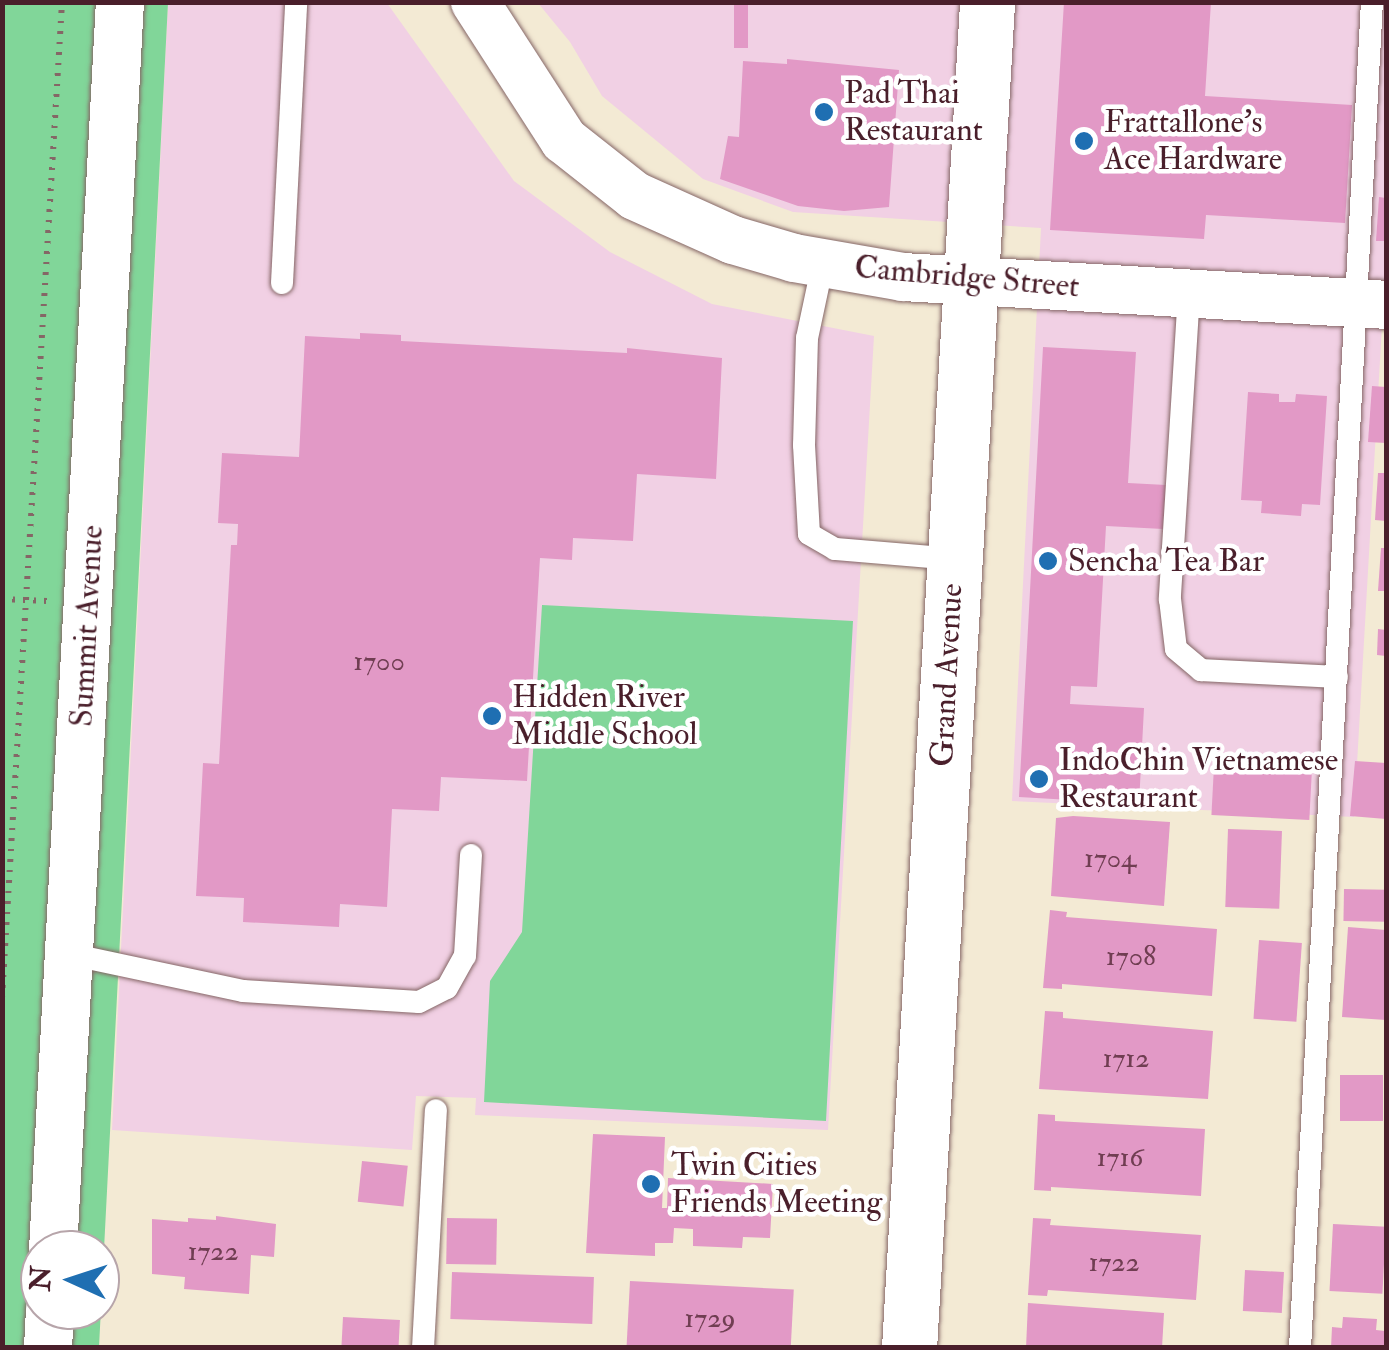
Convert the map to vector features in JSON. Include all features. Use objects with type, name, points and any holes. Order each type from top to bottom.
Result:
[{"type":"main road","name":"Grand Avenue","points":[[909,1348],[986,2]]},
{"type":"street","name":"Summit Avenue","points":[[54,1230],[120,2]]},
{"type":"street","name":"Cambridge Street","points":[[475,2],[564,140],[635,196],[732,240],[823,263],[903,277],[1370,305]]},
{"type":"lane","points":[[282,283],[296,2]]},
{"type":"lane","points":[[1300,1348],[1337,677],[1370,305],[1372,2]]},
{"type":"lane","points":[[823,263],[808,338],[804,445],[810,534],[836,549],[953,559]]},
{"type":"lane","points":[[1189,293],[1170,599],[1176,649],[1202,670],[1337,677]]},
{"type":"lane","points":[[69,954],[243,991],[419,1002],[447,988],[465,956],[471,855]]},
{"type":"lane","points":[[423,1348],[436,1110]]},
{"type":"path","points":[[2,998],[62,2]]},
{"type":"shaded area","name":"Hidden River Middle School","points":[[168,3],[387,3],[514,181],[610,252],[712,304],[874,336],[828,1130],[475,1115],[476,1098],[416,1096],[412,1150],[112,1130]]},
{"type":"shaded area","points":[[538,3],[1386,3],[1386,255],[1354,817],[1012,801],[1041,228],[793,212],[703,179],[602,96],[570,42]]},
{"type":"green space","points":[[3,3],[168,3],[105,1230],[20,1230],[20,1330],[100,1330],[99,1347],[3,1348]]},
{"type":"green space","points":[[542,605],[853,621],[826,1121],[484,1102],[490,981],[522,932]]},
{"type":"building","points":[[734,2],[748,2],[748,48],[734,48]]},
{"type":"building","points":[[1064,2],[1211,2],[1205,96],[1352,105],[1345,223],[1206,215],[1204,239],[1050,230]]},
{"type":"building","points":[[787,59],[899,70],[889,207],[844,211],[798,206],[720,179],[728,136],[739,137],[743,61],[787,64]]},
{"type":"building","points":[[1379,197],[1386,198],[1386,241],[1376,241]]},
{"type":"building","points":[[360,333],[401,335],[401,341],[627,353],[627,348],[722,358],[716,479],[637,474],[633,541],[573,538],[572,560],[540,558],[527,781],[441,777],[439,811],[392,809],[387,907],[340,904],[339,927],[243,922],[244,898],[196,896],[203,763],[219,764],[231,545],[237,545],[238,524],[218,523],[222,453],[299,457],[305,336],[360,339]]},
{"type":"building","points":[[1043,347],[1136,352],[1128,483],[1166,485],[1163,529],[1106,526],[1097,687],[1071,686],[1070,704],[1144,708],[1139,804],[1019,797]]},
{"type":"building","points":[[1372,386],[1386,387],[1386,443],[1368,442]]},
{"type":"building","points":[[1248,392],[1279,394],[1279,402],[1295,402],[1296,394],[1327,396],[1320,505],[1302,504],[1301,516],[1261,513],[1262,501],[1241,500]]},
{"type":"building","points":[[1378,473],[1386,473],[1386,521],[1375,520]]},
{"type":"building","points":[[1381,548],[1386,548],[1386,591],[1378,591]]},
{"type":"building","points":[[1378,629],[1386,630],[1386,656],[1377,655]]},
{"type":"building","points":[[1355,761],[1386,763],[1386,819],[1350,816]]},
{"type":"building","points":[[1214,766],[1312,771],[1309,820],[1211,815]]},
{"type":"building","points":[[1056,818],[1170,822],[1164,906],[1051,896]]},
{"type":"building","points":[[1228,829],[1282,831],[1279,909],[1225,907]]},
{"type":"building","points":[[1344,889],[1386,890],[1385,922],[1343,921]]},
{"type":"building","points":[[1050,910],[1067,912],[1066,917],[1217,929],[1212,996],[1062,984],[1062,989],[1043,988]]},
{"type":"building","points":[[1348,927],[1386,930],[1386,1020],[1342,1017]]},
{"type":"building","points":[[1259,940],[1302,943],[1296,1022],[1253,1019]]},
{"type":"building","points":[[1045,1011],[1063,1012],[1063,1018],[1213,1031],[1208,1099],[1039,1089]]},
{"type":"building","points":[[1340,1075],[1383,1075],[1383,1121],[1340,1121]]},
{"type":"building","points":[[1038,1114],[1055,1115],[1055,1121],[1205,1129],[1201,1196],[1051,1187],[1051,1191],[1034,1190]]},
{"type":"building","points":[[593,1134],[665,1137],[662,1208],[667,1208],[668,1178],[773,1184],[770,1238],[743,1237],[742,1248],[693,1246],[693,1229],[674,1228],[673,1243],[655,1243],[655,1256],[586,1253]]},
{"type":"building","points":[[362,1161],[408,1166],[403,1207],[358,1202]]},
{"type":"building","points":[[216,1216],[276,1224],[274,1257],[251,1255],[249,1294],[184,1289],[185,1277],[152,1274],[152,1219],[188,1222],[188,1218],[216,1220]]},
{"type":"building","points":[[447,1218],[497,1219],[496,1265],[446,1264]]},
{"type":"building","points":[[1033,1218],[1051,1219],[1050,1225],[1201,1235],[1196,1300],[1048,1290],[1047,1296],[1028,1295]]},
{"type":"building","points":[[1333,1224],[1386,1227],[1382,1294],[1329,1291]]},
{"type":"building","points":[[1245,1270],[1284,1272],[1282,1313],[1243,1311]]},
{"type":"building","points":[[452,1272],[594,1277],[592,1324],[450,1319]]},
{"type":"building","points":[[630,1281],[794,1290],[791,1348],[626,1348]]},
{"type":"building","points":[[1028,1303],[1164,1313],[1162,1348],[1026,1348]]},
{"type":"building","points":[[343,1317],[400,1320],[398,1348],[341,1348]]},
{"type":"building","points":[[1343,1317],[1377,1319],[1376,1330],[1385,1331],[1384,1348],[1331,1348],[1332,1327],[1342,1328]]},
{"type":"place","name":"Pad Thai Restaurant","points":[[824,112]]},
{"type":"place","name":"Frattallone's Ace Hardware","points":[[1084,141]]},
{"type":"place","name":"Sencha Tea Bar","points":[[1048,561]]},
{"type":"place","name":"Hidden River Middle School","points":[[492,716]]},
{"type":"place","name":"IndoChin Vietnamese Restaurant","points":[[1039,779]]},
{"type":"place","name":"Twin Cities Friends Meeting","points":[[651,1184]]}]
